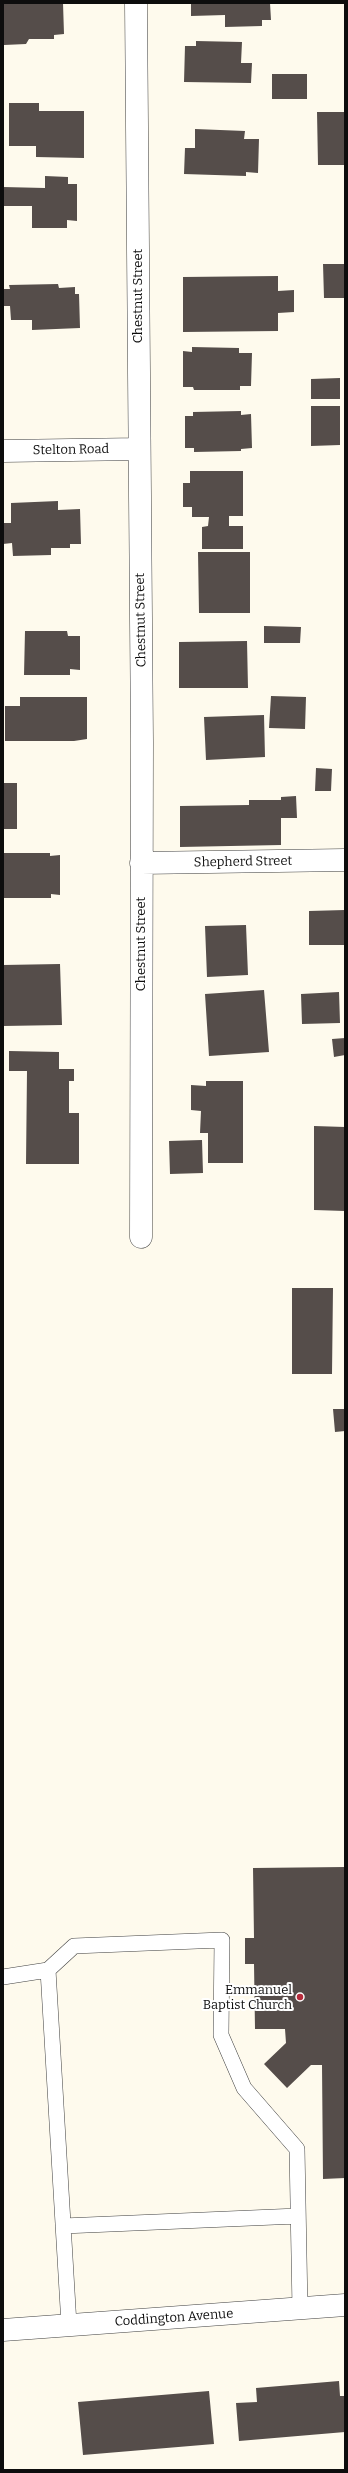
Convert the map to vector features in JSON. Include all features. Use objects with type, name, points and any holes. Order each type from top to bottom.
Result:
[{"type":"street","name":"Chestnut Street","points":[[136,3],[142,742],[141,1237]]},
{"type":"street","name":"Stelton Road","points":[[3,451],[139,449]]},
{"type":"street","name":"Shepherd Street","points":[[141,863],[345,860]]},
{"type":"street","name":"Coddington Avenue","points":[[3,2330],[345,2305]]},
{"type":"lane","points":[[3,1977],[48,1970],[74,1946],[222,1940],[221,2035],[244,2088],[297,2149],[300,2308]]},
{"type":"lane","points":[[48,1970],[69,2325]]},
{"type":"lane","points":[[63,2226],[298,2216]]},
{"type":"building","points":[[3,3],[63,3],[64,34],[54,35],[54,39],[29,39],[26,44],[4,45]]},
{"type":"building","points":[[191,3],[270,3],[271,20],[262,20],[262,26],[225,27],[225,15],[191,16]]},
{"type":"building","points":[[196,41],[242,42],[241,63],[252,63],[251,83],[184,82],[185,46],[196,46]]},
{"type":"building","points":[[272,74],[307,74],[307,99],[272,99]]},
{"type":"building","points":[[9,103],[39,103],[39,111],[84,111],[84,158],[36,157],[36,146],[9,146]]},
{"type":"building","points":[[317,112],[345,112],[345,165],[318,165]]},
{"type":"building","points":[[195,129],[245,131],[244,139],[259,139],[258,173],[246,172],[246,176],[184,174],[185,148],[195,148]]},
{"type":"building","points":[[45,176],[68,177],[68,184],[77,184],[77,221],[67,220],[67,228],[32,228],[32,206],[3,206],[3,187],[45,188]]},
{"type":"building","points":[[323,264],[345,264],[345,298],[324,298]]},
{"type":"building","points":[[278,276],[278,291],[294,290],[294,312],[278,313],[278,331],[183,332],[183,277]]},
{"type":"building","points":[[58,284],[59,288],[75,287],[75,294],[79,294],[80,328],[32,330],[32,320],[11,320],[10,306],[3,306],[3,289],[10,289],[9,285]]},
{"type":"building","points":[[192,347],[239,348],[239,353],[252,353],[251,386],[240,386],[240,390],[194,390],[193,387],[183,387],[183,351],[192,352]]},
{"type":"building","points":[[340,378],[340,399],[311,399],[311,379]]},
{"type":"building","points":[[311,406],[340,406],[340,445],[311,446]]},
{"type":"building","points":[[241,411],[241,415],[251,414],[252,448],[241,449],[241,451],[194,452],[194,448],[185,448],[185,416],[193,416],[193,412]]},
{"type":"building","points":[[190,471],[243,471],[243,516],[229,516],[229,526],[243,526],[243,549],[202,549],[202,527],[208,526],[209,517],[192,517],[192,507],[183,507],[183,483],[190,483]]},
{"type":"building","points":[[58,501],[58,510],[80,509],[81,544],[70,544],[70,548],[51,548],[51,555],[13,556],[12,543],[3,544],[3,523],[11,523],[11,503]]},
{"type":"building","points":[[198,552],[250,552],[250,613],[199,613]]},
{"type":"building","points":[[264,626],[301,627],[300,643],[264,643]]},
{"type":"building","points":[[25,631],[67,631],[68,636],[80,636],[80,670],[70,669],[70,675],[24,675]]},
{"type":"building","points":[[247,641],[248,688],[179,688],[179,642]]},
{"type":"building","points":[[271,696],[306,697],[305,729],[269,728]]},
{"type":"building","points":[[20,697],[87,697],[87,739],[74,741],[5,741],[5,706],[20,706]]},
{"type":"building","points":[[264,715],[265,757],[206,760],[204,717]]},
{"type":"building","points":[[316,768],[332,769],[331,791],[315,791]]},
{"type":"building","points":[[3,783],[17,783],[17,829],[3,829]]},
{"type":"building","points":[[296,796],[297,818],[281,818],[281,845],[180,847],[180,806],[249,805],[249,800],[281,800],[281,797]]},
{"type":"building","points":[[3,853],[50,853],[50,856],[60,855],[60,895],[51,894],[51,898],[3,898]]},
{"type":"building","points":[[345,910],[345,945],[309,945],[309,911]]},
{"type":"building","points":[[246,925],[248,975],[207,977],[205,926]]},
{"type":"building","points":[[60,964],[62,1025],[3,1026],[3,965]]},
{"type":"building","points":[[264,990],[269,1052],[209,1056],[205,994]]},
{"type":"building","points":[[339,992],[340,1023],[302,1024],[301,994]]},
{"type":"building","points":[[345,1038],[345,1055],[334,1057],[332,1039]]},
{"type":"building","points":[[9,1051],[59,1052],[59,1069],[74,1069],[74,1081],[69,1081],[69,1113],[79,1113],[79,1164],[26,1164],[27,1071],[9,1071]]},
{"type":"building","points":[[206,1081],[243,1081],[243,1163],[208,1163],[208,1133],[200,1133],[201,1111],[191,1110],[191,1085],[206,1086]]},
{"type":"building","points":[[314,1126],[345,1127],[345,1211],[314,1210]]},
{"type":"building","points":[[202,1140],[203,1173],[170,1174],[169,1141]]},
{"type":"building","points":[[292,1288],[333,1288],[332,1374],[292,1374]]},
{"type":"building","points":[[333,1409],[345,1409],[345,1431],[335,1432]]},
{"type":"building","name":"Emmanuel Baptist Church","points":[[345,1867],[345,2178],[323,2179],[322,2065],[311,2065],[287,2088],[264,2064],[286,2043],[285,2029],[255,2029],[254,1964],[245,1964],[245,1938],[254,1938],[253,1868]]},
{"type":"building","points":[[339,2381],[340,2396],[345,2396],[345,2432],[239,2441],[236,2403],[257,2402],[256,2388]]},
{"type":"building","points":[[209,2391],[214,2444],[83,2455],[78,2402]]},
{"type":"place","name":"Emmanuel Baptist Church","points":[[300,1997]]}]
